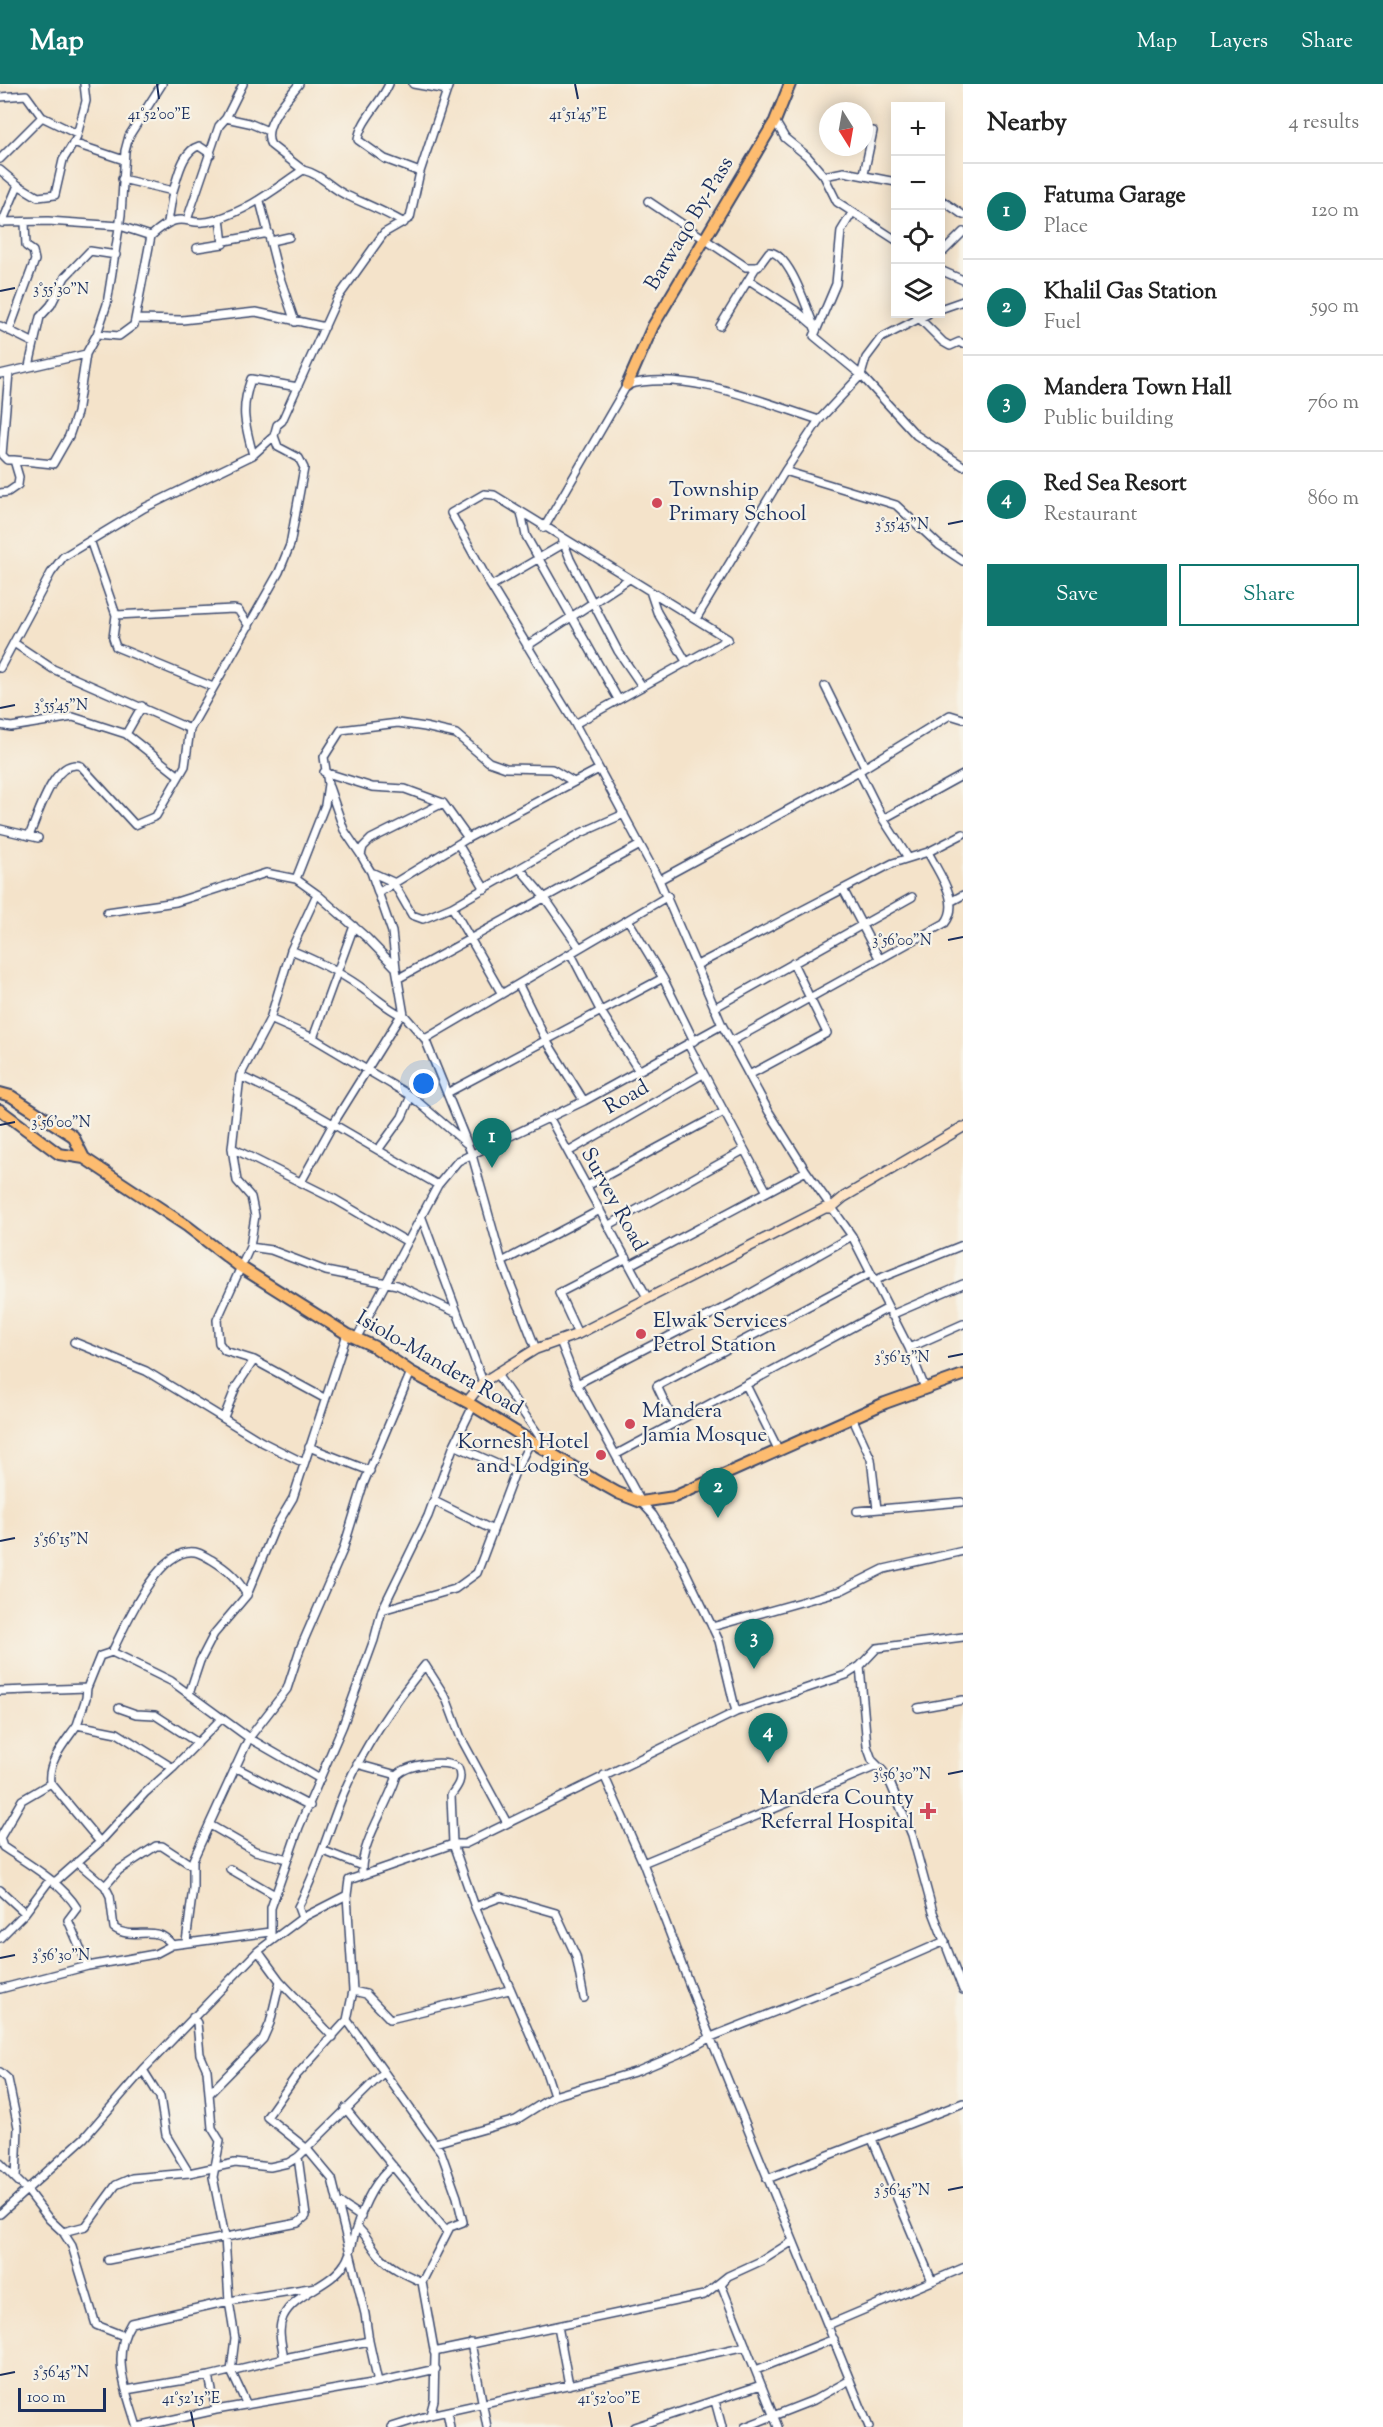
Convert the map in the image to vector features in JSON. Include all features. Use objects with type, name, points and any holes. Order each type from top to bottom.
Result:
[{"type":"highway","name":"Barwaqo By-Pass","points":[[627,385],[653,326],[775,121],[790,84]]},
{"type":"highway","points":[[0,1093],[11,1096],[73,1136],[84,1158]]},
{"type":"highway","points":[[0,1110],[59,1154],[84,1158]]},
{"type":"highway","name":"Isiolo-Mandera Road","points":[[84,1158],[187,1226],[239,1266],[351,1336],[373,1346],[411,1372],[470,1404],[618,1493],[641,1502]]},
{"type":"highway","points":[[641,1502],[674,1497],[852,1417],[963,1375]]},
{"type":"main road","points":[[470,1404],[483,1382],[536,1348],[578,1334],[825,1208],[831,1208],[844,1197],[963,1126]]},
{"type":"street","points":[[0,170],[38,197],[55,195],[63,160],[77,134],[86,101],[84,84]]},
{"type":"street","points":[[9,372],[2,455],[6,460],[55,462],[77,413],[82,393],[86,354],[97,334],[107,304],[120,226],[124,159],[129,136],[162,84]]},
{"type":"street","points":[[187,220],[219,126],[226,118],[243,84]]},
{"type":"street","points":[[299,84],[285,101],[268,131],[271,145],[303,170],[316,173],[347,196],[373,205],[404,223]]},
{"type":"street","points":[[389,84],[378,106],[363,124],[358,140],[386,159],[420,172]]},
{"type":"street","points":[[0,668],[56,566],[72,550],[153,503],[253,455],[274,436],[277,425],[282,421],[337,300],[376,242],[387,230],[410,218],[420,172],[448,87],[413,84]]},
{"type":"street","points":[[0,97],[26,95],[42,117],[77,134]]},
{"type":"street","points":[[0,159],[42,117]]},
{"type":"street","points":[[226,118],[249,123],[268,131]]},
{"type":"street","points":[[775,121],[785,138],[811,160],[824,176],[837,202],[891,237]]},
{"type":"street","points":[[73,143],[124,159]]},
{"type":"street","points":[[168,222],[173,191],[181,165],[192,149],[198,146],[211,154]]},
{"type":"street","points":[[864,174],[868,156]]},
{"type":"street","points":[[97,334],[119,336],[131,329],[136,319],[151,236],[168,222],[211,221],[220,218],[260,201],[303,170]]},
{"type":"street","points":[[824,176],[844,172],[891,181]]},
{"type":"street","points":[[122,179],[173,191]]},
{"type":"street","points":[[18,184],[1,223],[120,226],[151,236]]},
{"type":"street","points":[[260,201],[278,272],[295,322]]},
{"type":"street","points":[[648,201],[746,267],[754,269]]},
{"type":"street","points":[[945,202],[963,215]]},
{"type":"street","points":[[852,213],[841,231],[836,284],[815,328],[814,336],[861,375],[916,435],[963,466]]},
{"type":"street","points":[[220,218],[225,241]]},
{"type":"street","points":[[9,331],[35,260],[33,251],[26,245],[25,222]]},
{"type":"street","points":[[197,248],[269,232]]},
{"type":"street","points":[[945,250],[963,232]]},
{"type":"street","points":[[271,241],[289,237]]},
{"type":"street","points":[[29,366],[40,317],[51,305],[65,277],[90,251],[98,250],[116,255]]},
{"type":"street","points":[[720,326],[754,269],[769,252],[780,255],[790,270],[815,328]]},
{"type":"street","points":[[945,272],[963,280]]},
{"type":"street","points":[[749,280],[798,312],[815,328]]},
{"type":"street","points":[[945,307],[963,301]]},
{"type":"street","points":[[136,319],[182,320],[256,312],[325,327]]},
{"type":"street","points":[[696,619],[784,471],[819,420],[861,375],[866,358],[881,338],[911,318]]},
{"type":"street","points":[[919,318],[943,342],[950,346],[959,342],[963,344]]},
{"type":"street","points":[[0,326],[34,343]]},
{"type":"street","points":[[0,374],[86,354]]},
{"type":"street","points":[[253,455],[243,417],[244,399],[251,379],[298,387]]},
{"type":"street","points":[[544,528],[627,385],[655,379],[707,386],[819,420]]},
{"type":"street","points":[[29,836],[62,768],[76,764],[81,766],[135,825],[156,816],[184,766],[190,729],[279,572],[290,545],[304,468],[299,458],[278,447],[274,436]]},
{"type":"street","points":[[0,493],[8,492],[18,485],[19,477],[14,460]]},
{"type":"street","points":[[784,471],[896,505],[904,516],[939,545],[963,561]]},
{"type":"street","points":[[575,724],[728,639],[488,494],[451,513],[490,586],[575,724],[624,814],[668,896],[722,1025],[806,1170],[852,1236],[871,1278],[909,1348],[925,1388]]},
{"type":"street","points":[[521,512],[526,536],[556,592],[574,616],[589,652],[618,699]]},
{"type":"street","points":[[90,540],[116,615],[113,638],[116,647],[213,687]]},
{"type":"street","points":[[490,586],[564,541]]},
{"type":"street","points":[[564,541],[570,559],[618,651],[642,686]]},
{"type":"street","points":[[527,646],[629,579]]},
{"type":"street","points":[[651,594],[657,612],[687,663]]},
{"type":"street","points":[[116,615],[233,609],[238,610],[249,626]]},
{"type":"street","points":[[0,646],[12,646],[52,669],[142,706],[190,729]]},
{"type":"street","points":[[825,686],[883,819],[907,856]]},
{"type":"street","points":[[126,734],[142,706]]},
{"type":"street","points":[[659,880],[862,769],[950,715],[963,719]]},
{"type":"street","points":[[0,725],[10,728],[67,717],[126,734],[179,776]]},
{"type":"street","points":[[301,1182],[366,1069],[403,1015],[392,932],[371,872],[344,830],[324,772],[324,757],[341,730],[398,723],[456,734],[489,762],[506,768],[552,769],[572,781]]},
{"type":"street","points":[[378,893],[468,838],[572,781],[599,769]]},
{"type":"street","points":[[324,772],[372,787],[405,789],[443,803],[468,838]]},
{"type":"street","points":[[883,819],[963,775]]},
{"type":"street","points":[[296,879],[325,805],[328,784]]},
{"type":"street","points":[[362,855],[363,847],[371,839],[443,803]]},
{"type":"street","points":[[371,872],[393,882],[412,915],[419,918],[430,918],[521,870],[581,833],[624,814]]},
{"type":"street","points":[[0,829],[38,838]]},
{"type":"street","points":[[697,964],[907,856],[928,852],[963,834]]},
{"type":"street","points":[[458,844],[485,889]]},
{"type":"street","points":[[399,978],[640,844]]},
{"type":"street","points":[[732,1041],[945,923],[951,916],[952,901],[928,852]]},
{"type":"street","points":[[521,870],[545,898],[579,947]]},
{"type":"street","points":[[107,912],[176,902],[266,873],[296,879],[317,894],[354,926],[396,968]]},
{"type":"street","points":[[843,889],[879,958]]},
{"type":"street","points":[[317,894],[291,950],[270,1018],[240,1076],[232,1148],[237,1181],[251,1197],[255,1216],[250,1247],[239,1266],[217,1320],[219,1343],[225,1350],[254,1360],[324,1398]]},
{"type":"street","points":[[425,1039],[668,896]]},
{"type":"street","points":[[952,901],[963,896]]},
{"type":"street","points":[[714,1008],[912,897]]},
{"type":"street","points":[[452,907],[502,994]]},
{"type":"street","points":[[628,920],[663,978],[703,1074],[766,1191]]},
{"type":"street","points":[[313,1038],[339,974],[354,926]]},
{"type":"street","points":[[291,950],[367,991],[382,1006],[403,1015],[425,1039],[472,1155],[502,1263],[536,1348]]},
{"type":"street","points":[[571,954],[600,1010],[639,1071]]},
{"type":"street","points":[[749,1075],[827,1033],[793,963]]},
{"type":"street","points":[[447,1093],[663,978]]},
{"type":"street","points":[[519,984],[546,1040],[584,1101]]},
{"type":"street","points":[[270,1018],[313,1038],[411,1096],[468,1145]]},
{"type":"street","points":[[189,1694],[200,1661],[214,1634],[247,1595],[274,1530],[293,1498],[324,1398],[351,1336],[384,1283],[406,1241],[422,1218],[438,1185],[458,1161],[584,1101],[722,1025]]},
{"type":"street","name":"Road","points":[[568,1152],[703,1074]]},
{"type":"street","points":[[240,1076],[333,1124],[438,1185]]},
{"type":"street","points":[[378,1150],[398,1124],[411,1096]]},
{"type":"street","points":[[587,1186],[724,1112]]},
{"type":"street","name":"Survey Road","points":[[549,1117],[648,1299]]},
{"type":"street","points":[[232,1148],[301,1182],[406,1241]]},
{"type":"street","points":[[609,1225],[744,1150]]},
{"type":"street","points":[[578,1334],[559,1293],[628,1261],[806,1170]]},
{"type":"street","points":[[502,1263],[600,1210]]},
{"type":"street","points":[[422,1218],[483,1382]]},
{"type":"street","points":[[578,1384],[728,1306],[852,1236]]},
{"type":"street","points":[[674,1422],[657,1386],[871,1278],[963,1245]]},
{"type":"street","points":[[250,1247],[271,1250],[326,1271],[414,1291],[455,1311]]},
{"type":"street","points":[[617,1454],[889,1311],[963,1284]]},
{"type":"street","points":[[909,1348],[963,1324]]},
{"type":"street","points":[[560,1341],[578,1384],[641,1502],[653,1515],[679,1558],[719,1641],[736,1712]]},
{"type":"street","points":[[74,1342],[146,1371],[262,1442],[304,1463]]},
{"type":"street","points":[[224,1417],[236,1387],[254,1360]]},
{"type":"street","points":[[186,1942],[193,1887],[191,1865],[249,1738],[287,1689],[300,1649],[343,1551],[370,1471],[411,1372]]},
{"type":"street","points":[[496,1373],[553,1455]]},
{"type":"street","points":[[746,1385],[778,1449]]},
{"type":"street","points":[[271,1936],[271,1908],[288,1858],[374,1640],[382,1610],[434,1501],[470,1404]]},
{"type":"street","points":[[852,1417],[871,1460],[877,1509]]},
{"type":"street","points":[[382,1610],[436,1596],[467,1582],[477,1573],[515,1472],[531,1441]]},
{"type":"street","points":[[454,1445],[515,1472]]},
{"type":"street","points":[[309,1447],[370,1471]]},
{"type":"street","points":[[434,1501],[493,1530]]},
{"type":"street","points":[[857,1511],[962,1504]]},
{"type":"street","points":[[712,1628],[840,1591],[884,1569],[963,1551]]},
{"type":"street","points":[[100,1842],[51,1784],[49,1774],[55,1758],[77,1725],[87,1698],[87,1688],[100,1656],[112,1652],[151,1581],[180,1554],[194,1552],[221,1565],[238,1579],[247,1595]]},
{"type":"street","points":[[378,2382],[351,2251],[332,2179],[307,2149],[267,2117],[296,2076],[346,2020],[353,1991],[347,1895],[349,1880],[362,1869],[453,1844],[465,1844],[736,1712],[834,1681],[861,1666],[878,1648],[963,1637]]},
{"type":"street","points":[[112,1652],[171,1681],[249,1738],[320,1779]]},
{"type":"street","points":[[302,1918],[298,1907],[324,1851],[344,1792],[357,1764],[387,1714],[425,1665],[446,1698],[461,1738],[507,1823]]},
{"type":"street","points":[[861,1666],[867,1746],[877,1766],[883,1771],[891,1785],[912,1835],[963,1990]]},
{"type":"street","points":[[0,1691],[87,1688]]},
{"type":"street","points":[[918,1708],[963,1700]]},
{"type":"street","points":[[118,1708],[136,1714],[155,1715],[198,1743]]},
{"type":"street","points":[[49,1881],[56,1881],[100,1842],[145,1793],[221,1719]]},
{"type":"street","points":[[77,1725],[117,1732],[173,1768]]},
{"type":"street","points":[[357,1764],[397,1775]]},
{"type":"street","points":[[362,1869],[379,1818],[391,1796],[397,1775],[402,1770],[429,1765],[448,1764],[458,1768],[459,1785],[450,1795],[453,1844],[475,1907],[545,2069],[554,2096]]},
{"type":"street","points":[[643,1863],[877,1766]]},
{"type":"street","points":[[235,1767],[310,1806]]},
{"type":"street","points":[[604,1775],[643,1863],[767,2179],[869,2427]]},
{"type":"street","points":[[51,1784],[22,1800],[1,1835],[1,1848],[63,1889],[77,1908],[68,1920],[88,1966]]},
{"type":"street","points":[[210,1825],[255,1851],[288,1858]]},
{"type":"street","points":[[105,1886],[119,1870],[156,1846],[162,1846],[191,1865]]},
{"type":"street","points":[[324,1851],[362,1869]]},
{"type":"street","points":[[77,1862],[105,1886],[110,1896],[114,1928],[124,1935],[154,1932],[162,1934],[172,1944]]},
{"type":"street","points":[[230,1869],[275,1895]]},
{"type":"street","points":[[0,1938],[25,1912],[49,1881]]},
{"type":"street","points":[[0,1890],[25,1912]]},
{"type":"street","points":[[0,2214],[84,2138],[142,2070],[271,1936],[347,1895]]},
{"type":"street","points":[[475,1907],[501,1897],[556,1913],[576,1956],[584,1998]]},
{"type":"street","points":[[0,1989],[88,1966],[155,1954],[172,1944],[271,1936]]},
{"type":"street","points":[[435,2143],[516,2120],[554,2096],[638,2071],[688,2050],[711,2037],[858,1979],[945,1941]]},
{"type":"street","points":[[258,1951],[280,1980],[333,2037]]},
{"type":"street","points":[[210,2092],[263,2038],[270,2023],[280,1980]]},
{"type":"street","points":[[353,1991],[366,1994],[393,2020],[509,1990]]},
{"type":"street","points":[[193,2017],[197,2023],[200,2054],[207,2070],[212,2128],[220,2141],[217,2166],[213,2177],[225,2237],[229,2301],[235,2338],[231,2371],[247,2405]]},
{"type":"street","points":[[346,2020],[435,2143],[450,2175],[463,2222],[450,2227],[422,2282],[436,2369],[434,2400],[430,2415]]},
{"type":"street","points":[[142,2070],[160,2097],[166,2135],[189,2173]]},
{"type":"street","points":[[0,2072],[8,2079],[18,2127],[16,2179]]},
{"type":"street","points":[[63,2232],[86,2226],[116,2185],[132,2178],[189,2173],[235,2163],[270,2167],[288,2163],[307,2149],[345,2108],[384,2072]]},
{"type":"street","points":[[767,2179],[963,2103]]},
{"type":"street","points":[[345,2108],[447,2232]]},
{"type":"street","points":[[872,2139],[932,2281]]},
{"type":"street","points":[[108,2260],[298,2223],[306,2216],[298,2157]]},
{"type":"street","points":[[0,2163],[27,2190],[72,2246],[96,2325],[124,2336]]},
{"type":"street","points":[[284,2358],[280,2328],[284,2315],[292,2305],[322,2286],[340,2270],[351,2251],[357,2227],[375,2185],[393,2166]]},
{"type":"street","points":[[337,2201],[361,2217]]},
{"type":"street","points":[[357,2227],[368,2236],[374,2249],[387,2264],[422,2282]]},
{"type":"street","points":[[434,2352],[704,2295],[728,2276],[763,2260],[793,2241]]},
{"type":"street","points":[[828,2325],[963,2268]]},
{"type":"street","points":[[728,2276],[721,2284],[778,2427]]},
{"type":"street","points":[[322,2286],[229,2301],[185,2313],[138,2319],[131,2323],[124,2336],[119,2358],[137,2427],[436,2369]]},
{"type":"street","points":[[558,2326],[569,2385]]},
{"type":"street","points":[[756,2370],[834,2339]]},
{"type":"street","points":[[126,2390],[209,2376],[369,2341]]},
{"type":"street","points":[[471,2343],[487,2427]]},
{"type":"street","points":[[392,2427],[410,2425],[430,2415],[746,2346]]},
{"type":"street","points":[[209,2376],[216,2410]]},
{"type":"street","points":[[745,2427],[814,2400],[850,2380]]},
{"type":"street","points":[[634,2427],[761,2385]]},
{"type":"street","points":[[715,2401],[722,2427]]},
{"type":"street","points":[[447,2412],[450,2427]]},
{"type":"place","name":"Township Primary School","points":[[657,503]]},
{"type":"place","name":"Fatuma Garage","points":[[492,1168]]},
{"type":"place","name":"Elwak Services Petrol Station","points":[[641,1334]]},
{"type":"place","name":"Mandera Jamia Mosque","points":[[630,1424]]},
{"type":"place","name":"Kornesh Hotel and Lodging","points":[[601,1455]]},
{"type":"place","name":"Khalil Gas Station","points":[[718,1518]]},
{"type":"place","name":"Mandera Town Hall","points":[[754,1669]]},
{"type":"place","name":"Red Sea Resort","points":[[768,1763]]},
{"type":"place","name":"Mandera County Referral Hospital","points":[[928,1811]]}]
